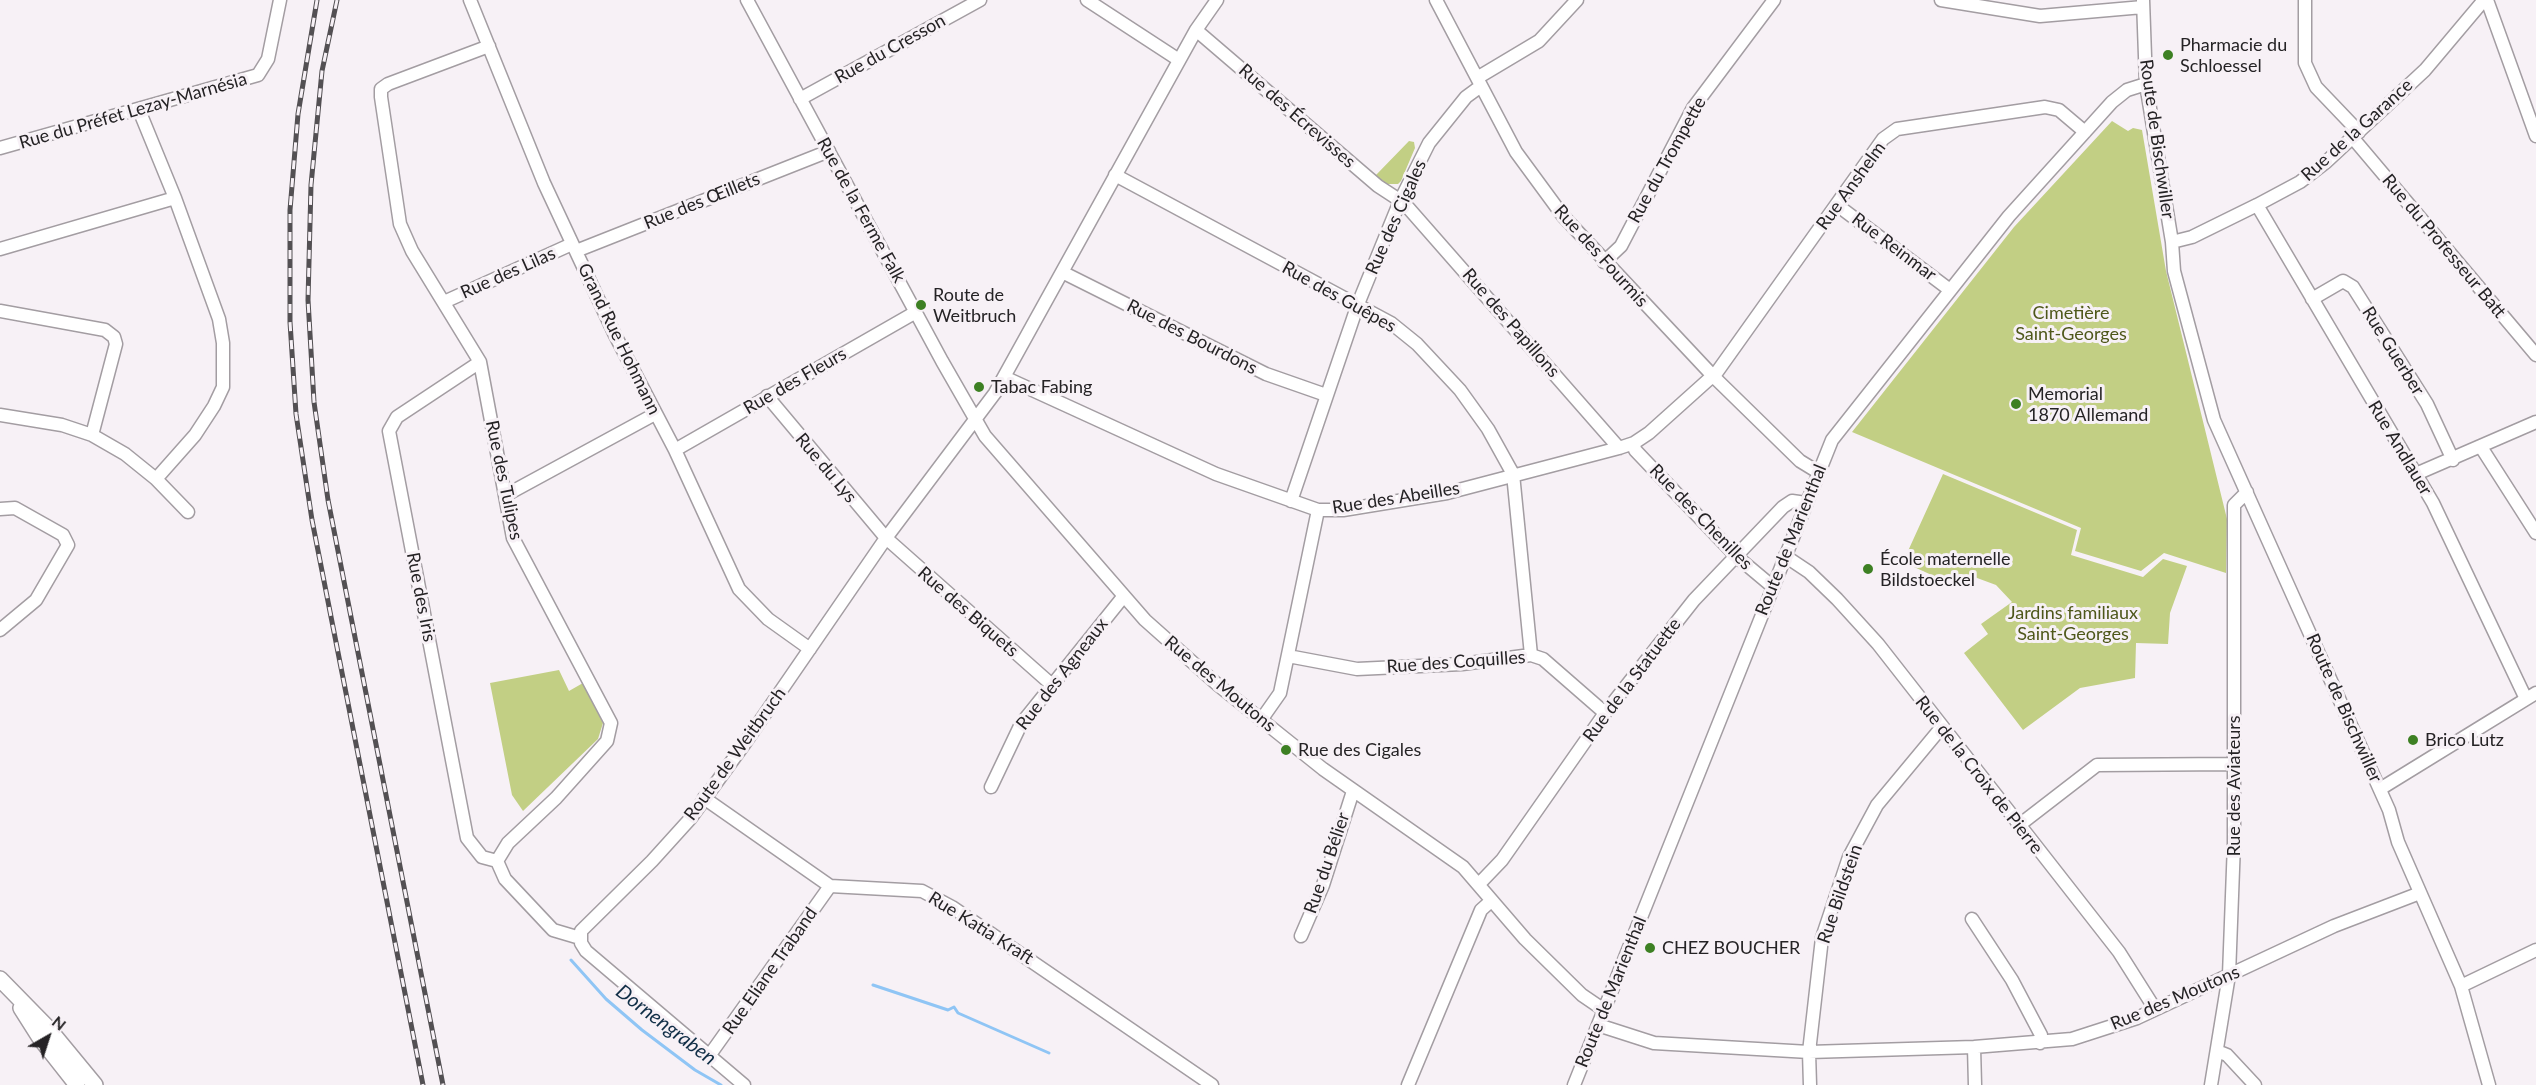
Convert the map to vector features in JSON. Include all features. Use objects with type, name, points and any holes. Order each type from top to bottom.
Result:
[{"type":"main road","points":[[0,979],[48,1028],[94,1085]]},
{"type":"main road","points":[[16,997],[30,1024],[77,1085]]},
{"type":"street","name":"Rue du Préfet Lezay-Marnésia","points":[[0,148],[258,75],[268,59],[280,0]]},
{"type":"street","name":"Grand Rue Hohmann","points":[[470,0],[544,183],[655,414],[675,450],[739,589],[768,619],[810,649]]},
{"type":"street","name":"Rue de la Ferme Falk","points":[[747,0],[975,420]]},
{"type":"street","name":"Rue du Cresson","points":[[800,99],[980,0]]},
{"type":"street","points":[[1087,0],[1179,60]]},
{"type":"street","name":"Route de Weitbruch","points":[[580,938],[581,930],[666,848],[810,649],[886,538],[975,420],[1004,377],[1114,175],[1196,30],[1217,0]]},
{"type":"street","name":"Rue des Fourmis","points":[[1436,0],[1516,152],[1539,185],[1604,262],[1713,376],[1800,461],[1818,472]]},
{"type":"street","name":"Rue des Cigales","points":[[1291,501],[1358,304],[1400,201],[1429,143],[1479,82],[1539,41],[1552,30],[1576,0]]},
{"type":"street","name":"Rue du Trompette","points":[[1604,262],[1621,246],[1693,108],[1774,0]]},
{"type":"street","points":[[1941,0],[2040,16],[2143,3]]},
{"type":"street","name":"Rue du Professeur Batt","points":[[2305,0],[2305,63],[2316,87],[2536,355]]},
{"type":"street","points":[[2486,0],[2536,136]]},
{"type":"street","name":"Rue de la Garance","points":[[2172,242],[2192,237],[2300,182],[2425,70],[2486,0]]},
{"type":"street","name":"Route de Bischwiller","points":[[2143,3],[2146,84],[2172,242],[2214,420],[2380,789],[2420,893],[2462,986],[2489,1085]]},
{"type":"street","name":"Rue des Écrevisses","points":[[1196,30],[1378,186],[1400,201]]},
{"type":"street","name":"Rue des Tulipes","points":[[489,46],[388,84],[381,89],[400,224],[412,251],[480,362],[513,538],[610,723],[607,741],[556,798],[508,843],[497,861]]},
{"type":"street","name":"Route de Marienthal","points":[[1574,1085],[1818,472],[1839,429],[2009,216],[2085,132],[2127,90],[2146,84]]},
{"type":"street","name":"Rue Anshelm","points":[[1713,376],[1884,139],[1897,129],[2045,107],[2058,110],[2085,132]]},
{"type":"street","points":[[138,110],[175,198],[219,319],[223,343],[223,387],[195,435],[156,479]]},
{"type":"street","name":"Rue des Œillets","points":[[574,248],[829,151]]},
{"type":"street","name":"Rue des Guêpes","points":[[1114,175],[1391,323],[1417,344],[1460,390],[1488,429],[1514,474]]},
{"type":"street","points":[[0,249],[175,198]]},
{"type":"street","name":"Rue des Papillons","points":[[1400,201],[1480,286],[1619,448]]},
{"type":"street","name":"Rue Reinmar","points":[[1837,205],[1950,290]]},
{"type":"street","name":"Rue Andlauer","points":[[2257,205],[2433,503],[2531,696]]},
{"type":"street","name":"Rue des Lilas","points":[[444,303],[574,248]]},
{"type":"street","name":"Rue des Bourdons","points":[[1062,272],[1266,374],[1326,395]]},
{"type":"street","name":"Rue Guerber","points":[[2312,299],[2343,280],[2353,287],[2427,404],[2453,460]]},
{"type":"street","points":[[0,311],[105,330],[114,337],[116,344],[92,435]]},
{"type":"street","name":"Rue des Fleurs","points":[[675,450],[916,312]]},
{"type":"street","name":"Rue des Iris","points":[[480,362],[397,417],[389,431],[467,838],[482,857],[497,861]]},
{"type":"street","name":"Rue des Abeilles","points":[[1004,377],[1216,474],[1318,510],[1343,510],[1447,493],[1634,443],[1649,433],[1713,376]]},
{"type":"street","name":"Rue du Lys","points":[[767,396],[886,538]]},
{"type":"street","points":[[506,495],[655,414]]},
{"type":"street","points":[[0,415],[62,425],[92,435],[125,454],[156,479],[188,512]]},
{"type":"street","name":"Rue des Moutons","points":[[975,420],[985,436],[1144,620],[1261,720],[1353,791],[1456,862],[1479,884],[1509,923],[1572,986],[1604,1010]]},
{"type":"street","points":[[2416,474],[2453,460],[2536,422]]},
{"type":"street","name":"Rue des Chenilles","points":[[1634,443],[1635,450],[1736,556],[1773,587]]},
{"type":"street","points":[[2481,447],[2536,533]]},
{"type":"street","points":[[1514,474],[1531,655]]},
{"type":"street","name":"Rue des Aviateurs","points":[[2211,1085],[2229,975],[2234,843],[2234,505],[2247,492]]},
{"type":"street","name":"Rue de la Statuette","points":[[1479,884],[1497,867],[1605,713],[1694,600],[1783,507],[1792,501],[1806,503]]},
{"type":"street","points":[[0,509],[15,508],[63,535],[68,545],[36,600],[0,630]]},
{"type":"street","points":[[1261,720],[1280,693],[1318,510]]},
{"type":"street","name":"Rue des Biquets","points":[[886,538],[1052,685]]},
{"type":"street","name":"Rue de la Croix de Pierre","points":[[1785,556],[1809,572],[1838,599],[1878,644],[1941,728],[2119,952],[2155,1009]]},
{"type":"street","name":"Rue des Agneaux","points":[[991,787],[1021,724],[1123,597]]},
{"type":"street","name":"Rue des Coquilles","points":[[1288,656],[1357,669],[1462,664],[1531,655],[1543,659],[1605,713]]},
{"type":"street","points":[[2380,789],[2531,696]]},
{"type":"street","name":"Rue Bildstein","points":[[1809,1052],[1822,938],[1849,857],[1877,806],[1941,728]]},
{"type":"street","points":[[2018,826],[2097,765],[2233,764]]},
{"type":"street","name":"Rue du Bélier","points":[[1300,936],[1323,885],[1353,791]]},
{"type":"street","points":[[704,798],[830,886]]},
{"type":"street","points":[[497,861],[505,879],[553,930],[580,938],[586,951],[744,1085]]},
{"type":"street","name":"Rue Eliane Traband","points":[[709,1056],[830,886]]},
{"type":"street","name":"Rue Katia Kraft","points":[[830,886],[922,891],[952,906],[1212,1085]]},
{"type":"street","name":"Rue des Moutons","points":[[1598,1025],[1654,1043],[1809,1052],[1974,1047],[2073,1039],[2137,1018],[2334,926],[2420,893]]},
{"type":"street","points":[[1408,1085],[1481,910],[1491,901]]},
{"type":"street","points":[[1972,919],[2012,980],[2041,1035],[2040,1043]]},
{"type":"street","points":[[2462,986],[2536,950]]},
{"type":"street","points":[[1974,1047],[1975,1085]]},
{"type":"street","points":[[2217,1051],[2227,1055],[2255,1085]]},
{"type":"street","points":[[1809,1052],[1810,1085]]},
{"type":"green space","name":"Cimetière Saint-Georges","points":[[2112,121],[2128,131],[2133,128],[2142,130],[2166,271],[2227,519],[2226,573],[2164,553],[2141,571],[2075,551],[2081,528],[1852,432],[2014,227]]},
{"type":"green space","points":[[1409,141],[1414,142],[1415,148],[1401,181],[1398,184],[1386,184],[1376,175]]},
{"type":"green space","name":"Jardins familiaux Saint-Georges","points":[[1943,474],[2077,530],[2071,555],[2143,577],[2163,559],[2187,566],[2170,613],[2168,644],[2136,643],[2135,678],[2080,688],[2023,730],[1964,653],[1988,634],[1981,624],[2012,602],[1996,585],[1969,575],[1958,587],[1903,562]]},
{"type":"green space","points":[[559,670],[569,691],[583,683],[603,723],[598,739],[523,811],[512,795],[490,683]]},
{"type":"waterway","name":"Dornengraben","points":[[571,960],[606,999],[642,1030],[695,1070],[721,1085]]},
{"type":"waterway","points":[[873,985],[948,1010],[954,1007],[958,1013],[1049,1053]]},
{"type":"railway","points":[[317,0],[298,114],[290,210],[290,322],[296,414],[312,520],[423,1085]]},
{"type":"railway","points":[[337,0],[322,71],[311,185],[308,300],[314,402],[328,500],[443,1085]]},
{"type":"place","name":"Pharmacie du Schloessel","points":[[2168,55]]},
{"type":"place","name":"Route de Weitbruch","points":[[921,305]]},
{"type":"place","name":"Tabac Fabing","points":[[979,387]]},
{"type":"place","name":"Memorial 1870 Allemand","points":[[2016,404]]},
{"type":"place","name":"École maternelle Bildstoeckel","points":[[1868,569]]},
{"type":"place","name":"Brico Lutz","points":[[2413,740]]},
{"type":"place","name":"Rue des Cigales","points":[[1286,750]]},
{"type":"place","name":"CHEZ BOUCHER","points":[[1650,948]]}]
